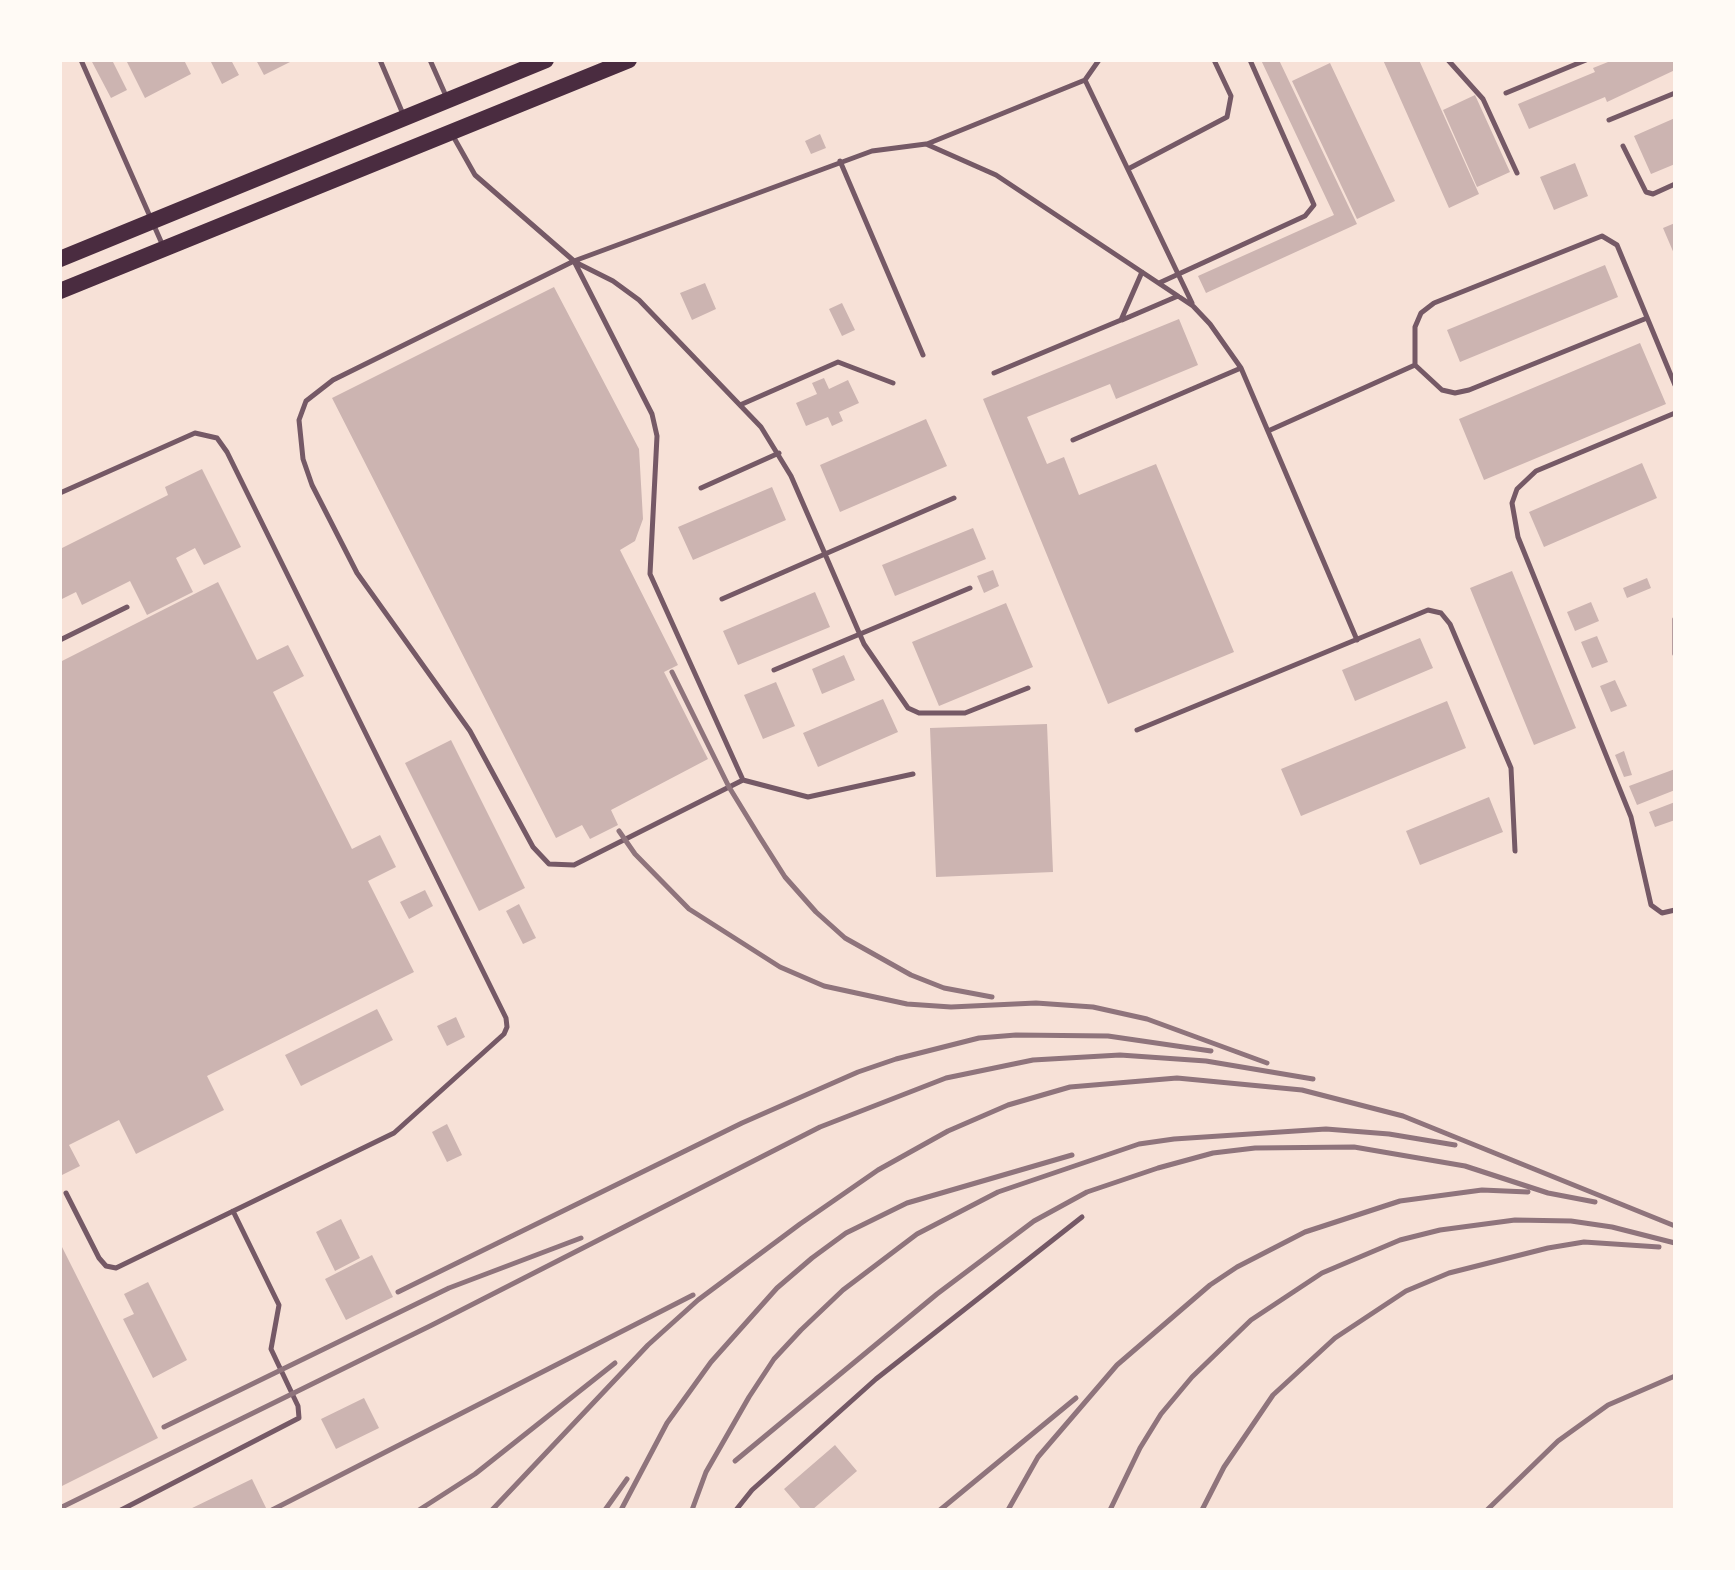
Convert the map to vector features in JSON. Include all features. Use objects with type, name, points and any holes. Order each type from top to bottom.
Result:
[{"type":"main road","points":[[60,259],[546,60]]},
{"type":"main road","points":[[60,291],[629,60]]},
{"type":"lane","points":[[81,60],[164,247]]},
{"type":"lane","points":[[380,60],[405,118]]},
{"type":"lane","points":[[430,60],[447,100]]},
{"type":"lane","points":[[913,774],[808,797],[743,780],[574,865],[549,864],[533,847],[470,731],[370,596],[312,485],[303,459],[299,420],[306,401],[317,389],[574,261],[840,161],[872,151],[926,144],[1085,80],[1099,60]]},
{"type":"lane","points":[[1128,169],[1227,117],[1231,96],[1214,60]]},
{"type":"lane","points":[[1159,283],[1305,216],[1314,205],[1250,60]]},
{"type":"lane","points":[[1448,60],[1483,99],[1517,173]]},
{"type":"lane","points":[[1506,93],[1586,60]]},
{"type":"lane","points":[[1085,80],[1193,306],[1241,368],[1357,640]]},
{"type":"lane","points":[[1609,120],[1675,93]]},
{"type":"lane","points":[[451,132],[475,175],[574,261],[613,281],[639,300],[740,405],[779,453],[860,634],[900,698],[919,713],[965,713],[1028,688]]},
{"type":"lane","points":[[926,144],[996,175],[1193,306]]},
{"type":"lane","points":[[1623,146],[1646,192],[1653,194],[1675,184]]},
{"type":"lane","points":[[840,161],[923,355]]},
{"type":"lane","points":[[1647,318],[1455,393],[1442,390],[1415,365],[1415,327],[1421,313],[1434,303],[1591,238],[1612,239],[1617,245],[1675,385]]},
{"type":"lane","points":[[574,261],[652,414],[657,436],[650,574],[655,592],[743,780]]},
{"type":"lane","points":[[1121,320],[1142,272]]},
{"type":"lane","points":[[994,373],[1178,296]]},
{"type":"lane","points":[[740,405],[838,362],[893,383]]},
{"type":"lane","points":[[1268,431],[1415,365]]},
{"type":"lane","points":[[1073,440],[1241,368]]},
{"type":"lane","points":[[1675,413],[1536,471],[1517,489],[1512,520],[1631,817],[1651,905],[1662,913],[1675,910]]},
{"type":"lane","points":[[60,493],[195,433],[217,438],[227,452],[506,1018],[504,1034],[409,1122],[116,1268],[106,1266],[99,1258],[66,1193]]},
{"type":"lane","points":[[701,488],[779,453]]},
{"type":"lane","points":[[722,599],[954,498]]},
{"type":"lane","points":[[774,670],[970,588]]},
{"type":"lane","points":[[60,640],[127,607]]},
{"type":"lane","points":[[1137,730],[1428,610],[1441,613],[1450,624],[1511,768],[1515,851]]},
{"type":"lane","points":[[1675,619],[1675,654]]},
{"type":"lane","points":[[121,1510],[299,1418],[298,1406],[271,1349],[279,1305],[233,1211]]},
{"type":"lane","points":[[736,1510],[752,1490],[876,1379],[1082,1217]]},
{"type":"building","points":[[91,60],[112,60],[127,90],[111,98]]},
{"type":"building","points":[[126,60],[184,60],[191,74],[145,98]]},
{"type":"building","points":[[210,60],[231,60],[239,75],[222,84]]},
{"type":"building","points":[[256,60],[294,60],[264,75]]},
{"type":"building","points":[[1261,60],[1279,60],[1357,224],[1206,293],[1198,276],[1334,215]]},
{"type":"building","points":[[1383,60],[1419,60],[1479,194],[1449,208]]},
{"type":"building","points":[[1613,60],[1675,60],[1675,70],[1607,102],[1605,97],[1529,129],[1518,104],[1595,72],[1593,68]]},
{"type":"building","points":[[1330,63],[1395,201],[1357,219],[1292,81]]},
{"type":"building","points":[[1475,95],[1510,172],[1477,187],[1443,110]]},
{"type":"building","points":[[1675,118],[1675,164],[1651,174],[1634,136]]},
{"type":"building","points":[[820,134],[826,148],[811,154],[805,141]]},
{"type":"building","points":[[1575,163],[1588,196],[1554,210],[1540,177]]},
{"type":"building","points":[[1675,223],[1675,256],[1663,228]]},
{"type":"building","points":[[1605,265],[1618,297],[1460,362],[1447,330]]},
{"type":"building","points":[[705,283],[716,309],[692,320],[680,293]]},
{"type":"building","points":[[554,287],[639,449],[643,519],[635,541],[620,550],[678,665],[664,672],[708,759],[611,810],[618,825],[590,839],[582,825],[556,838],[332,398]]},
{"type":"building","points":[[842,303],[855,330],[842,336],[829,309]]},
{"type":"building","points":[[1179,319],[1198,365],[1116,399],[1110,384],[1027,417],[1047,464],[1064,457],[1079,495],[1156,464],[1234,652],[1108,704],[983,399]]},
{"type":"building","points":[[1640,343],[1666,404],[1484,480],[1459,419]]},
{"type":"building","points":[[824,378],[829,389],[848,380],[859,403],[839,412],[843,421],[832,426],[828,417],[806,426],[796,403],[817,394],[812,383]]},
{"type":"building","points":[[926,419],[947,466],[840,512],[820,465]]},
{"type":"building","points":[[1642,463],[1657,498],[1544,547],[1529,512]]},
{"type":"building","points":[[202,469],[241,547],[204,565],[195,548],[176,558],[193,592],[147,615],[130,581],[82,605],[76,592],[60,600],[60,549],[168,495],[165,487]]},
{"type":"building","points":[[772,487],[786,520],[693,560],[678,527]]},
{"type":"building","points":[[973,528],[986,559],[895,596],[882,565]]},
{"type":"building","points":[[993,570],[999,586],[984,593],[977,576]]},
{"type":"building","points":[[1512,571],[1576,728],[1534,745],[1470,588]]},
{"type":"building","points":[[1647,578],[1651,588],[1627,598],[1623,588]]},
{"type":"building","points":[[218,582],[257,660],[288,645],[304,676],[273,692],[352,849],[380,835],[396,867],[368,881],[414,972],[207,1076],[224,1110],[136,1154],[119,1120],[69,1145],[80,1166],[60,1176],[60,662]]},
{"type":"building","points":[[815,592],[830,627],[738,665],[723,631]]},
{"type":"building","points":[[1591,602],[1599,621],[1575,631],[1567,612]]},
{"type":"building","points":[[1006,603],[1033,667],[939,706],[912,642]]},
{"type":"building","points":[[1597,636],[1608,662],[1592,668],[1581,642]]},
{"type":"building","points":[[1420,638],[1433,668],[1355,701],[1342,670]]},
{"type":"building","points":[[844,655],[855,680],[822,694],[812,669]]},
{"type":"building","points":[[1615,680],[1627,706],[1611,712],[1600,686]]},
{"type":"building","points":[[776,682],[795,726],[763,739],[744,695]]},
{"type":"building","points":[[883,699],[898,732],[818,767],[803,733]]},
{"type":"building","points":[[1447,701],[1466,748],[1301,816],[1281,769]]},
{"type":"building","points":[[1047,724],[1053,872],[936,877],[930,728]]},
{"type":"building","points":[[451,740],[525,888],[479,911],[405,763]]},
{"type":"building","points":[[1624,751],[1632,775],[1624,777],[1615,755]]},
{"type":"building","points":[[1675,769],[1675,790],[1637,805],[1629,786]]},
{"type":"building","points":[[1489,797],[1503,832],[1420,865],[1406,831]]},
{"type":"building","points":[[1675,802],[1675,820],[1655,827],[1649,812]]},
{"type":"building","points":[[425,890],[433,906],[409,919],[400,902]]},
{"type":"building","points":[[519,904],[536,938],[523,944],[506,911]]},
{"type":"building","points":[[377,1009],[393,1040],[301,1086],[285,1055]]},
{"type":"building","points":[[456,1017],[465,1037],[447,1046],[437,1026]]},
{"type":"building","points":[[447,1124],[462,1155],[447,1162],[432,1132]]},
{"type":"building","points":[[341,1219],[360,1258],[335,1271],[316,1232]]},
{"type":"building","points":[[60,1243],[158,1438],[60,1487]]},
{"type":"building","points":[[372,1255],[393,1297],[346,1320],[325,1279]]},
{"type":"building","points":[[148,1282],[187,1360],[153,1378],[123,1319],[134,1314],[124,1294]]},
{"type":"building","points":[[364,1398],[379,1428],[336,1449],[321,1419]]},
{"type":"building","points":[[835,1445],[857,1471],[812,1510],[802,1510],[784,1489]]},
{"type":"building","points":[[252,1479],[267,1510],[188,1510]]},
{"type":"railway","points":[[672,672],[729,787],[785,877],[816,912],[845,938],[911,975],[944,988],[992,997]]},
{"type":"railway","points":[[619,831],[635,854],[689,909],[780,967],[824,986],[907,1004],[951,1007],[1036,1003],[1093,1007],[1147,1019],[1267,1063]]},
{"type":"railway","points":[[398,1292],[742,1123],[858,1072],[896,1059],[979,1038],[1016,1035],[1108,1036],[1211,1051]]},
{"type":"railway","points":[[60,1508],[432,1325],[820,1127],[946,1078],[1033,1060],[1120,1055],[1206,1061],[1313,1079]]},
{"type":"railway","points":[[492,1510],[648,1345],[698,1300],[800,1224],[878,1170],[948,1131],[1008,1105],[1070,1087],[1177,1078],[1302,1090],[1403,1116],[1675,1226]]},
{"type":"railway","points":[[692,1510],[706,1472],[749,1397],[774,1359],[801,1330],[843,1290],[917,1234],[998,1192],[1139,1144],[1174,1139],[1326,1129],[1389,1134],[1455,1145]]},
{"type":"railway","points":[[735,1461],[937,1294],[1034,1221],[1087,1192],[1158,1168],[1213,1153],[1255,1148],[1354,1147],[1465,1166],[1548,1193],[1595,1202]]},
{"type":"railway","points":[[621,1510],[667,1423],[711,1362],[777,1288],[812,1258],[846,1233],[907,1203],[1072,1155]]},
{"type":"railway","points":[[1008,1510],[1038,1457],[1117,1365],[1210,1285],[1237,1267],[1305,1232],[1400,1201],[1482,1190],[1528,1192]]},
{"type":"railway","points":[[1110,1510],[1140,1448],[1161,1414],[1192,1377],[1251,1320],[1322,1273],[1400,1240],[1440,1230],[1515,1220],[1571,1221],[1612,1227],[1675,1243]]},
{"type":"railway","points":[[164,1427],[449,1288],[581,1238]]},
{"type":"railway","points":[[1202,1510],[1224,1467],[1273,1395],[1335,1338],[1406,1291],[1449,1273],[1548,1248],[1584,1242],[1659,1247]]},
{"type":"railway","points":[[272,1510],[693,1295]]},
{"type":"railway","points":[[419,1510],[475,1474],[615,1363]]},
{"type":"railway","points":[[1487,1510],[1558,1441],[1608,1405],[1675,1376]]},
{"type":"railway","points":[[940,1510],[1076,1398]]},
{"type":"railway","points":[[605,1510],[627,1479]]}]
